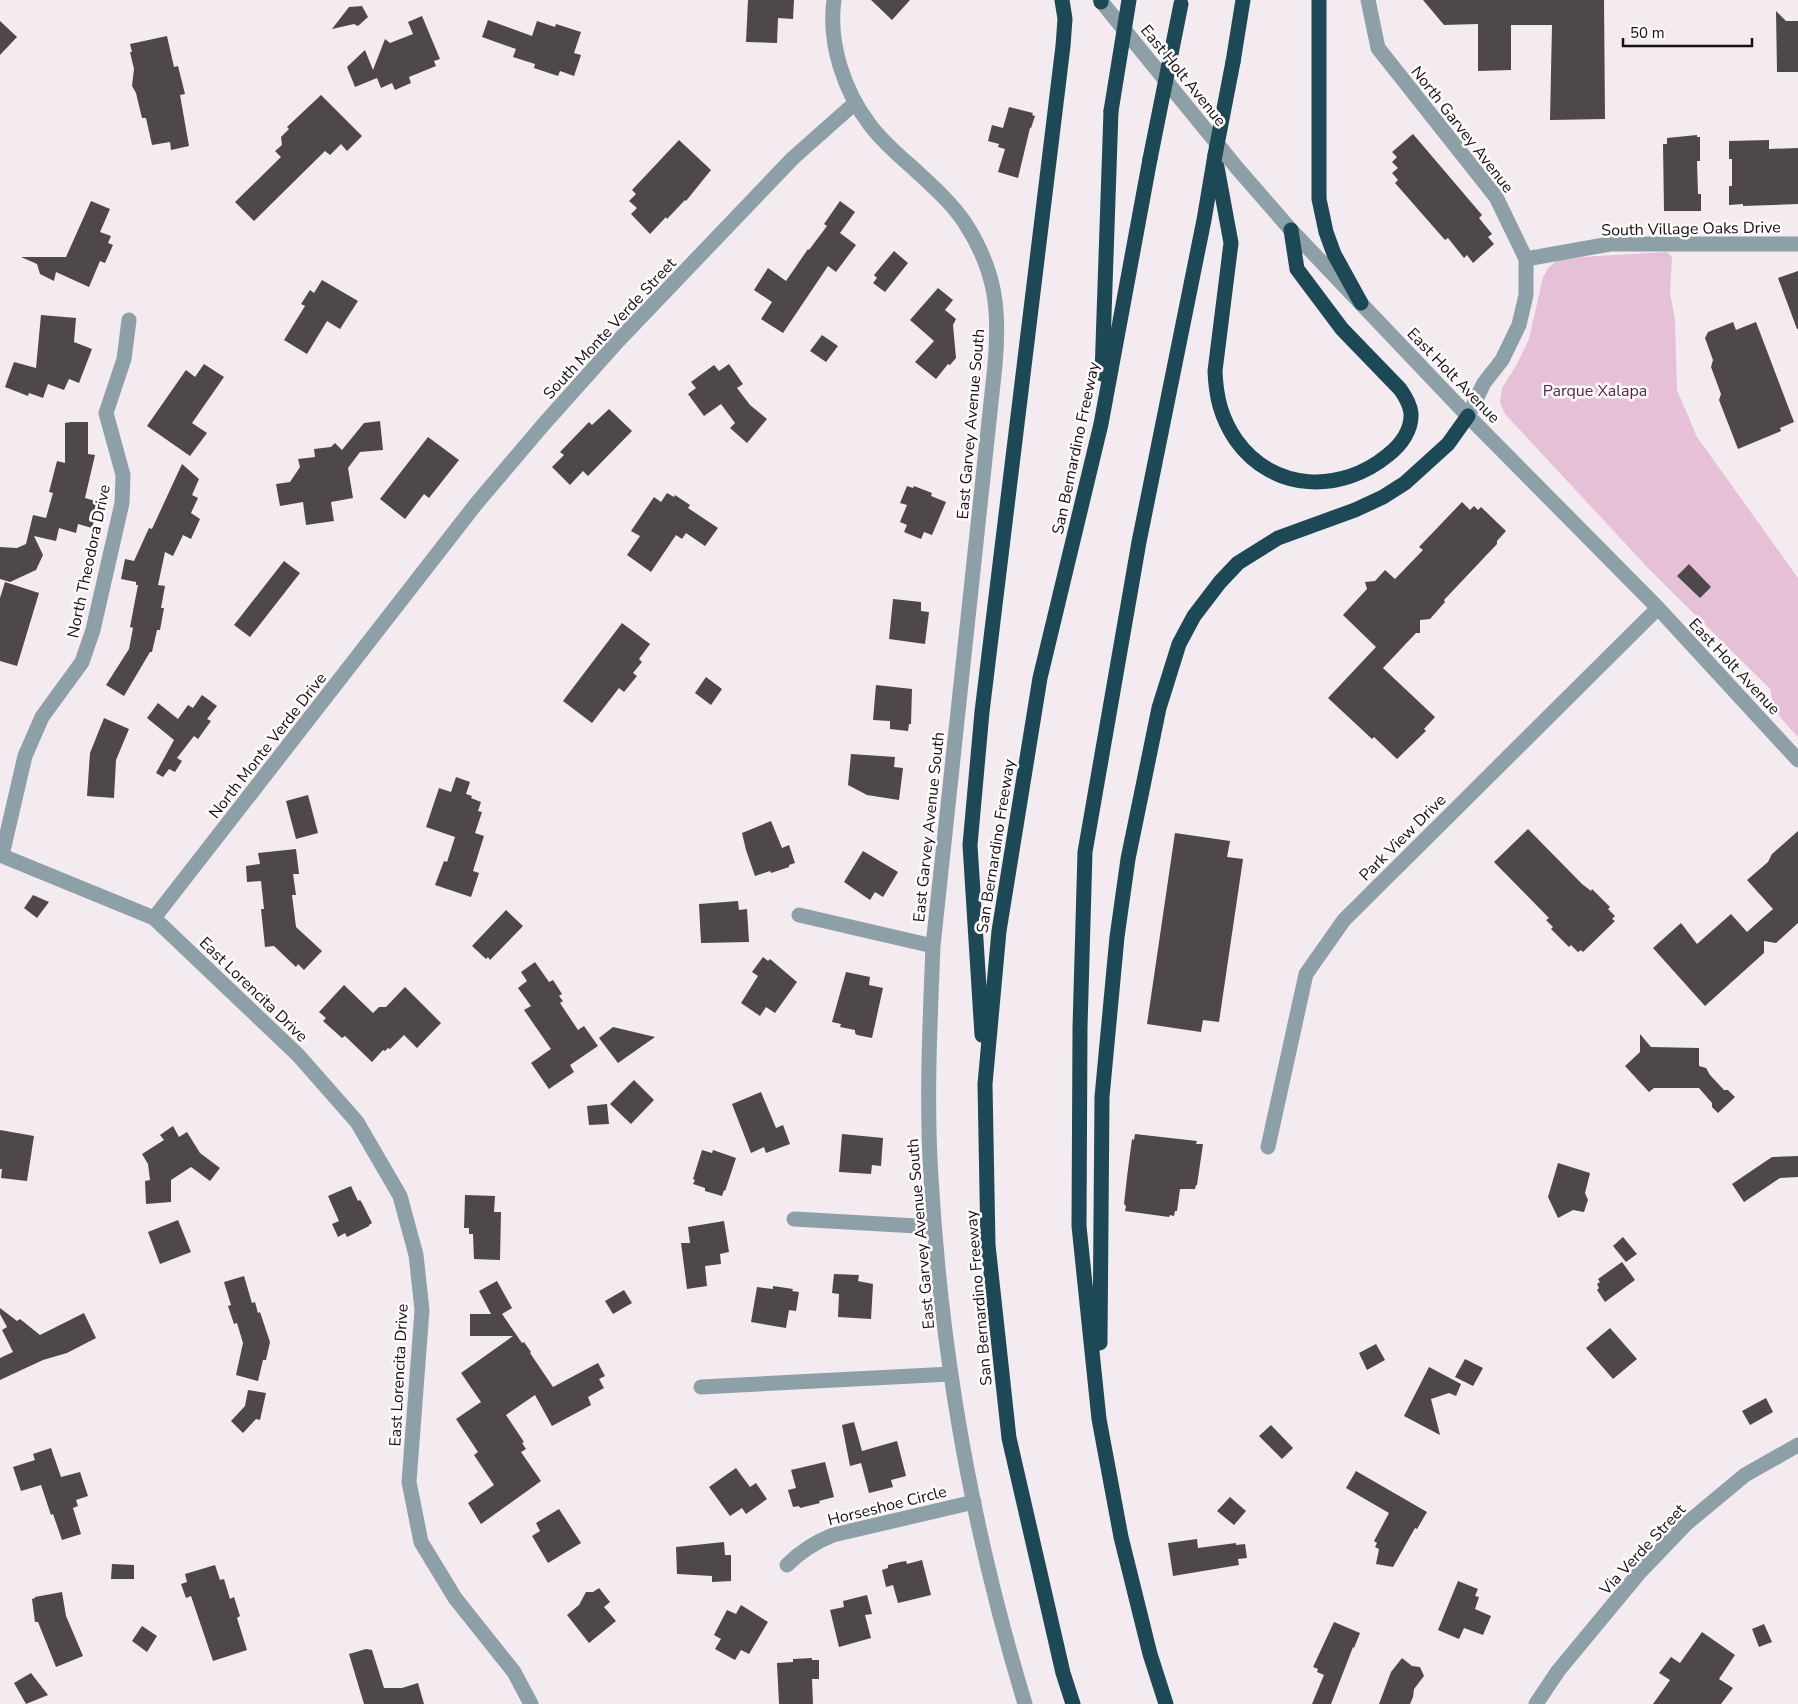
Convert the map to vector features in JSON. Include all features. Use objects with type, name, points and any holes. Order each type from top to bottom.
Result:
[{"type":"highway","points":[[985,1084],[970,845],[983,703],[1063,46],[1065,19],[1062,0]]},
{"type":"highway","points":[[1101,424],[1111,111],[1128,0]]},
{"type":"highway","points":[[1166,1704],[1150,1654],[1121,1537],[1099,1419],[1079,1226],[1080,1028],[1085,852],[1139,542],[1204,220],[1243,0]]},
{"type":"highway","points":[[1319,0],[1319,199],[1326,232],[1334,254],[1361,303]]},
{"type":"highway","name":"San Bernardino Freeway","points":[[1073,1704],[1063,1673],[1009,1438],[988,1246],[985,1084],[999,931],[1040,678],[1101,424],[1181,2]]},
{"type":"highway","points":[[1215,155],[1231,242],[1215,371],[1216,393],[1221,412],[1241,446],[1252,458],[1268,470],[1284,476],[1316,482],[1345,479],[1360,473],[1383,459],[1401,441],[1408,432],[1411,411],[1400,389],[1342,329],[1297,268],[1291,230]]},
{"type":"highway","points":[[1099,1419],[1102,1097],[1117,938],[1128,859],[1159,708],[1179,644],[1194,616],[1220,582],[1238,564],[1278,538],[1383,498],[1405,483],[1448,444],[1468,416]]},
{"type":"street","name":"East Garvey Avenue South","points":[[834,0],[834,33],[838,57],[844,77],[856,103],[870,125],[888,145],[946,200],[964,222],[978,244],[990,274],[997,304],[998,335],[933,946],[929,1077],[930,1176],[951,1374],[974,1502],[1000,1616],[1025,1704]]},
{"type":"street","name":"North Garvey Avenue","points":[[1368,0],[1378,48],[1496,197],[1526,259],[1526,295],[1519,325],[1502,360],[1484,383],[1468,416]]},
{"type":"street","name":"East Holt Avenue","points":[[1101,1],[1291,230],[1468,416],[1658,608],[1798,760]]},
{"type":"street","name":"South Monte Verde Street","points":[[407,594],[476,504],[618,341],[793,158],[856,103]]},
{"type":"street","name":"South Village Oaks Drive","points":[[1526,259],[1610,244],[1798,244]]},
{"type":"street","name":"North Theodora Drive","points":[[1,855],[25,756],[42,717],[82,662],[94,630],[122,503],[123,475],[106,413],[124,359],[129,320]]},
{"type":"street","name":"North Monte Verde Drive","points":[[154,918],[407,594]]},
{"type":"street","name":"Park View Drive","points":[[1268,1147],[1306,974],[1344,920],[1658,608]]},
{"type":"street","name":"East Lorencita Drive","points":[[1,855],[154,918],[298,1055],[357,1122],[400,1196],[416,1254],[422,1310],[409,1482],[421,1542],[454,1598],[514,1672],[531,1704]]},
{"type":"street","points":[[798,915],[933,946]]},
{"type":"street","points":[[794,1219],[934,1227]]},
{"type":"street","points":[[701,1387],[951,1374]]},
{"type":"street","name":"Via Verde Street","points":[[1536,1704],[1558,1671],[1640,1572],[1686,1524],[1745,1475],[1798,1444]]},
{"type":"street","name":"Horseshoe Circle","points":[[787,1565],[801,1552],[833,1535],[974,1502]]},
{"type":"green space","name":"Parque Xalapa","points":[[1667,252],[1672,257],[1670,293],[1675,320],[1677,390],[1697,437],[1798,578],[1798,737],[1776,710],[1771,690],[1648,568],[1505,414],[1500,403],[1502,388],[1517,364],[1529,339],[1543,277],[1549,267],[1558,260]]},
{"type":"building","points":[[748,0],[794,0],[793,19],[778,18],[777,43],[746,42]]},
{"type":"building","points":[[871,0],[910,0],[892,20]]},
{"type":"building","points":[[1423,0],[1604,0],[1605,119],[1550,120],[1552,25],[1511,25],[1511,70],[1478,71],[1478,24],[1444,25]]},
{"type":"building","points":[[362,6],[368,17],[358,26],[354,24],[332,29],[349,7]]},
{"type":"building","points":[[1776,11],[1786,21],[1798,21],[1798,72],[1777,72]]},
{"type":"building","points":[[422,16],[440,59],[434,61],[436,66],[409,77],[411,83],[395,90],[392,83],[381,88],[377,78],[355,87],[347,67],[365,50],[373,70],[385,39],[390,43],[413,34],[408,22]]},
{"type":"building","points":[[488,20],[532,36],[537,21],[555,27],[556,24],[581,32],[574,53],[581,55],[574,76],[560,71],[558,76],[534,68],[535,64],[513,57],[516,49],[482,37]]},
{"type":"building","points":[[0,21],[17,37],[0,55]]},
{"type":"building","points":[[167,36],[174,67],[178,66],[185,94],[180,95],[189,146],[171,150],[170,142],[152,145],[146,118],[142,118],[136,93],[132,86],[134,69],[130,52],[132,52],[130,44]]},
{"type":"building","points":[[321,95],[362,136],[347,151],[341,144],[330,155],[325,151],[254,221],[235,202],[281,157],[275,151],[282,145],[281,137],[289,129],[287,127]]},
{"type":"building","points":[[1009,107],[1033,113],[1032,115],[1035,116],[1030,128],[1018,178],[998,172],[1005,149],[998,147],[999,144],[988,141],[992,125],[1003,128]]},
{"type":"building","points":[[1413,134],[1482,215],[1479,218],[1492,234],[1488,237],[1494,244],[1473,263],[1467,255],[1464,258],[1448,238],[1445,240],[1395,183],[1398,180],[1392,173],[1398,168],[1392,162],[1397,157],[1392,152]]},
{"type":"building","points":[[1697,135],[1697,137],[1700,137],[1700,161],[1697,161],[1698,194],[1701,194],[1701,211],[1664,211],[1663,144],[1667,144],[1667,138]]},
{"type":"building","points":[[679,140],[711,170],[686,201],[667,219],[666,217],[650,234],[631,214],[637,208],[629,201],[636,194],[632,190]]},
{"type":"building","points":[[1769,140],[1769,149],[1798,148],[1798,204],[1729,205],[1729,186],[1732,186],[1732,159],[1729,159],[1729,141]]},
{"type":"building","points":[[91,201],[110,209],[100,232],[111,236],[108,243],[113,245],[105,263],[100,261],[89,287],[56,272],[54,281],[40,274],[37,264],[21,257],[66,257]]},
{"type":"building","points":[[840,201],[855,212],[840,233],[856,245],[836,272],[828,266],[783,333],[761,319],[772,302],[754,290],[768,268],[786,281],[827,226],[824,224]]},
{"type":"building","points":[[894,251],[908,263],[885,292],[873,283],[877,278],[874,275]]},
{"type":"building","points":[[1798,271],[1798,329],[1797,329],[1778,278]]},
{"type":"building","points":[[322,280],[358,301],[340,329],[327,321],[307,354],[284,340],[305,306],[301,304],[310,290],[314,293]]},
{"type":"building","points":[[938,288],[953,300],[945,310],[956,319],[953,325],[956,358],[950,365],[948,364],[936,379],[915,362],[934,341],[910,320]]},
{"type":"building","points":[[41,315],[76,318],[74,342],[92,349],[79,383],[69,379],[64,390],[48,384],[43,398],[29,393],[28,396],[5,387],[14,362],[36,368]]},
{"type":"building","points":[[1733,322],[1736,330],[1756,322],[1794,422],[1780,428],[1781,431],[1738,449],[1719,400],[1721,394],[1711,367],[1713,360],[1705,338],[1708,332]]},
{"type":"building","points":[[822,335],[838,346],[826,362],[810,351]]},
{"type":"building","points":[[204,364],[224,377],[192,423],[207,433],[190,456],[147,426],[186,370],[195,377]]},
{"type":"building","points":[[729,364],[743,384],[737,388],[750,405],[767,419],[747,443],[730,428],[735,423],[721,404],[704,416],[688,394],[696,388],[691,382],[714,365],[719,371]]},
{"type":"building","points":[[609,409],[632,431],[588,476],[583,471],[570,485],[552,467],[564,455],[560,452],[589,422],[592,425]]},
{"type":"building","points":[[380,421],[383,450],[360,452],[348,468],[353,498],[331,502],[334,521],[306,525],[303,502],[280,506],[276,484],[290,482],[300,467],[298,459],[315,457],[314,449],[331,447],[335,443],[342,450],[364,423]]},
{"type":"building","points":[[88,422],[88,454],[95,455],[85,498],[99,502],[92,528],[78,524],[76,533],[59,528],[56,541],[34,536],[43,555],[36,570],[10,582],[0,579],[0,547],[17,548],[26,544],[33,515],[46,518],[53,493],[49,492],[57,461],[65,463],[65,423]]},
{"type":"building","points":[[428,437],[459,460],[429,498],[424,494],[405,519],[380,499]]},
{"type":"building","points":[[182,464],[199,479],[192,495],[198,498],[191,513],[200,519],[191,539],[183,535],[173,556],[165,552],[158,585],[165,586],[160,630],[157,630],[152,652],[150,652],[124,696],[106,685],[129,649],[133,628],[130,627],[138,585],[136,585],[136,582],[121,579],[125,559],[134,561],[149,528],[152,529]]},
{"type":"building","points":[[907,486],[913,488],[914,486],[932,493],[931,496],[946,502],[932,535],[924,532],[921,539],[904,532],[907,525],[900,522],[907,505],[900,503]]},
{"type":"building","points":[[667,493],[674,497],[675,495],[690,505],[688,508],[718,528],[705,546],[686,533],[682,539],[676,535],[651,572],[627,555],[640,536],[631,531],[654,497],[661,502]]},
{"type":"building","points":[[1462,502],[1470,510],[1474,506],[1478,510],[1481,507],[1506,531],[1497,541],[1497,544],[1444,600],[1445,602],[1430,619],[1420,620],[1420,633],[1416,633],[1383,668],[1435,717],[1424,729],[1426,731],[1397,759],[1374,737],[1372,739],[1328,698],[1376,647],[1343,615],[1367,589],[1365,582],[1375,581],[1385,570],[1395,579],[1423,550],[1419,547]]},
{"type":"building","points":[[284,561],[300,573],[250,637],[234,625]]},
{"type":"building","points":[[1689,564],[1711,587],[1700,598],[1677,576]]},
{"type":"building","points":[[5,582],[39,593],[17,666],[0,661],[0,598]]},
{"type":"building","points":[[893,599],[921,602],[921,611],[929,612],[925,644],[889,639]]},
{"type":"building","points":[[622,623],[650,644],[639,659],[642,662],[633,673],[637,676],[624,692],[619,688],[592,723],[563,701]]},
{"type":"building","points":[[706,677],[722,689],[711,705],[695,693]]},
{"type":"building","points":[[876,685],[912,689],[911,724],[909,724],[908,731],[890,729],[890,721],[873,720]]},
{"type":"building","points":[[202,695],[217,706],[207,719],[211,721],[198,739],[194,736],[177,758],[182,761],[175,772],[169,769],[163,777],[156,773],[174,740],[147,718],[158,703],[178,719],[188,705],[193,708]]},
{"type":"building","points":[[104,718],[129,729],[116,760],[114,798],[87,796],[90,753]]},
{"type":"building","points":[[851,754],[895,757],[894,767],[903,768],[899,800],[867,795],[848,785]]},
{"type":"building","points":[[456,777],[470,782],[466,794],[481,802],[478,811],[482,812],[475,833],[484,836],[473,871],[479,873],[471,897],[435,885],[444,861],[447,862],[455,837],[426,827],[439,788],[451,792]]},
{"type":"building","points":[[308,795],[318,833],[296,839],[286,801]]},
{"type":"building","points":[[771,821],[782,848],[789,845],[795,863],[771,873],[770,871],[755,876],[742,833]]},
{"type":"building","points":[[1528,829],[1582,884],[1591,891],[1592,889],[1610,907],[1608,909],[1615,916],[1612,919],[1615,921],[1583,952],[1581,950],[1578,952],[1571,945],[1569,947],[1551,929],[1553,927],[1546,920],[1549,918],[1494,862]]},
{"type":"building","points":[[1798,831],[1798,923],[1776,943],[1764,941],[1764,953],[1705,1006],[1653,948],[1681,923],[1697,944],[1731,914],[1747,932],[1773,909],[1747,880],[1768,862],[1772,854]]},
{"type":"building","points":[[1175,833],[1230,841],[1227,857],[1243,859],[1219,1022],[1203,1020],[1201,1032],[1147,1024]]},
{"type":"building","points":[[296,849],[299,874],[293,874],[296,895],[292,895],[296,927],[322,951],[304,970],[298,964],[296,967],[274,946],[265,947],[261,909],[264,909],[261,881],[247,882],[246,866],[260,864],[258,853]]},
{"type":"building","points":[[863,851],[898,872],[883,897],[875,892],[870,900],[844,882]]},
{"type":"building","points":[[33,895],[49,902],[37,918],[24,908]]},
{"type":"building","points":[[738,901],[739,910],[747,909],[749,942],[701,943],[699,904]]},
{"type":"building","points":[[506,910],[523,926],[490,960],[488,957],[486,959],[472,946]]},
{"type":"building","points":[[763,957],[768,961],[770,959],[797,982],[775,1013],[766,1007],[760,1016],[741,1003],[758,976],[752,972]]},
{"type":"building","points":[[535,962],[549,982],[553,980],[562,994],[559,996],[563,1001],[560,1003],[578,1030],[584,1026],[598,1046],[570,1065],[574,1072],[549,1089],[531,1063],[551,1049],[524,1010],[531,1006],[518,988],[527,981],[521,972]]},
{"type":"building","points":[[846,972],[870,977],[869,985],[883,988],[872,1038],[857,1035],[855,1030],[840,1027],[841,1024],[832,1022]]},
{"type":"building","points":[[344,985],[373,1013],[379,1007],[386,1007],[405,987],[441,1023],[417,1048],[404,1035],[390,1049],[383,1050],[372,1062],[345,1036],[342,1038],[323,1021],[326,1018],[319,1012]]},
{"type":"building","points":[[613,1027],[655,1037],[618,1063],[599,1038]]},
{"type":"building","points":[[1640,1034],[1651,1047],[1699,1048],[1699,1066],[1706,1068],[1724,1090],[1728,1090],[1735,1097],[1718,1113],[1699,1088],[1654,1088],[1649,1092],[1625,1066],[1640,1052]]},
{"type":"building","points":[[634,1080],[654,1100],[631,1124],[610,1104]]},
{"type":"building","points":[[761,1092],[776,1128],[783,1125],[790,1144],[766,1153],[764,1147],[751,1153],[732,1104]]},
{"type":"building","points":[[607,1104],[609,1124],[589,1125],[587,1106]]},
{"type":"building","points":[[173,1126],[179,1137],[187,1132],[200,1153],[220,1168],[210,1181],[191,1167],[171,1180],[171,1202],[146,1204],[145,1181],[150,1180],[148,1164],[142,1154],[164,1140],[160,1135]]},
{"type":"building","points":[[0,1130],[34,1136],[27,1181],[1,1178]]},
{"type":"building","points":[[842,1134],[883,1138],[881,1166],[872,1165],[871,1174],[839,1172]]},
{"type":"building","points":[[1135,1134],[1197,1141],[1196,1144],[1203,1144],[1197,1185],[1195,1189],[1180,1189],[1177,1211],[1175,1211],[1174,1216],[1170,1215],[1169,1217],[1125,1211],[1127,1177],[1132,1139],[1134,1140]]},
{"type":"building","points":[[702,1150],[712,1153],[713,1150],[736,1158],[722,1196],[705,1191],[705,1188],[693,1184]]},
{"type":"building","points":[[1798,1156],[1798,1177],[1780,1178],[1744,1202],[1732,1184],[1772,1157]]},
{"type":"building","points":[[1558,1163],[1590,1173],[1585,1193],[1588,1200],[1584,1212],[1573,1210],[1558,1218],[1548,1197]]},
{"type":"building","points":[[351,1186],[372,1223],[347,1237],[345,1233],[338,1237],[332,1224],[339,1221],[328,1196]]},
{"type":"building","points":[[465,1195],[495,1196],[494,1212],[501,1212],[500,1260],[474,1259],[473,1234],[469,1234],[469,1228],[464,1228]]},
{"type":"building","points":[[178,1220],[191,1252],[160,1264],[148,1232]]},
{"type":"building","points":[[724,1221],[729,1252],[720,1254],[721,1264],[705,1266],[707,1286],[687,1289],[681,1243],[690,1243],[688,1227]]},
{"type":"building","points":[[1623,1237],[1637,1254],[1626,1262],[1613,1246]]},
{"type":"building","points":[[1622,1262],[1635,1280],[1605,1302],[1597,1290],[1599,1288],[1597,1284],[1600,1282],[1598,1279]]},
{"type":"building","points":[[834,1274],[859,1275],[858,1281],[873,1284],[871,1319],[838,1317],[839,1294],[832,1293]]},
{"type":"building","points":[[244,1276],[252,1303],[255,1302],[258,1313],[260,1312],[270,1342],[258,1381],[236,1375],[243,1343],[237,1323],[234,1324],[228,1306],[231,1305],[224,1282]]},
{"type":"building","points":[[497,1281],[512,1308],[502,1314],[522,1343],[524,1342],[531,1352],[553,1387],[598,1363],[605,1376],[599,1379],[604,1388],[588,1397],[591,1405],[552,1426],[535,1395],[506,1415],[524,1442],[522,1443],[526,1449],[521,1452],[541,1481],[481,1524],[468,1503],[494,1485],[474,1455],[478,1452],[456,1419],[481,1402],[461,1373],[513,1336],[470,1336],[470,1314],[491,1314],[479,1291]]},
{"type":"building","points":[[773,1286],[793,1289],[792,1291],[799,1292],[796,1311],[789,1310],[786,1328],[751,1322],[757,1287],[773,1289]]},
{"type":"building","points":[[624,1290],[632,1303],[613,1314],[605,1301]]},
{"type":"building","points":[[0,1308],[17,1321],[20,1319],[40,1335],[84,1313],[96,1338],[67,1353],[43,1360],[0,1380],[0,1358],[13,1352],[2,1330],[7,1327],[0,1314]]},
{"type":"building","points":[[1610,1328],[1637,1359],[1613,1379],[1586,1348]]},
{"type":"building","points":[[1376,1344],[1385,1360],[1367,1370],[1359,1353]]},
{"type":"building","points":[[1465,1359],[1483,1368],[1473,1386],[1455,1377]]},
{"type":"building","points":[[1429,1367],[1461,1384],[1456,1396],[1449,1393],[1431,1399],[1440,1435],[1404,1416]]},
{"type":"building","points":[[248,1390],[266,1393],[260,1420],[256,1419],[243,1433],[231,1421],[245,1406]]},
{"type":"building","points":[[1766,1398],[1773,1412],[1750,1425],[1742,1411]]},
{"type":"building","points":[[854,1422],[862,1451],[897,1441],[906,1476],[891,1480],[893,1487],[869,1493],[861,1463],[850,1466],[842,1425]]},
{"type":"building","points":[[1271,1425],[1293,1448],[1282,1459],[1259,1436]]},
{"type":"building","points":[[51,1448],[61,1477],[80,1472],[88,1496],[76,1500],[78,1506],[73,1508],[81,1534],[62,1540],[41,1485],[21,1491],[13,1467],[35,1460],[33,1454]]},
{"type":"building","points":[[825,1462],[834,1497],[800,1508],[799,1506],[793,1507],[788,1490],[796,1488],[791,1470]]},
{"type":"building","points":[[736,1468],[750,1487],[756,1483],[767,1499],[746,1514],[742,1508],[730,1516],[709,1487]]},
{"type":"building","points":[[1356,1471],[1427,1512],[1417,1529],[1415,1528],[1393,1567],[1376,1564],[1379,1549],[1375,1547],[1377,1543],[1374,1541],[1389,1513],[1346,1488]]},
{"type":"building","points":[[1230,1497],[1246,1511],[1234,1525],[1217,1511]]},
{"type":"building","points":[[559,1509],[581,1543],[548,1563],[532,1536],[540,1531],[536,1523]]},
{"type":"building","points":[[1197,1539],[1198,1548],[1236,1543],[1236,1545],[1245,1544],[1247,1558],[1238,1559],[1239,1565],[1173,1576],[1168,1543]]},
{"type":"building","points":[[724,1542],[725,1555],[731,1555],[731,1581],[712,1582],[712,1576],[677,1574],[676,1547]]},
{"type":"building","points":[[922,1560],[931,1595],[898,1603],[893,1585],[886,1587],[882,1570],[888,1568],[888,1565],[900,1562],[906,1561],[907,1564]]},
{"type":"building","points":[[112,1564],[134,1565],[134,1579],[111,1579]]},
{"type":"building","points":[[215,1565],[220,1580],[224,1579],[230,1599],[234,1597],[240,1616],[237,1618],[247,1650],[213,1661],[191,1596],[186,1598],[181,1584],[187,1582],[185,1574]]},
{"type":"building","points":[[1458,1581],[1478,1589],[1475,1596],[1479,1597],[1475,1609],[1491,1616],[1483,1635],[1464,1628],[1459,1639],[1438,1630]]},
{"type":"building","points":[[599,1588],[610,1602],[604,1607],[616,1621],[589,1643],[567,1615],[579,1605],[586,1592],[593,1592]]},
{"type":"building","points":[[62,1592],[66,1616],[83,1656],[56,1667],[38,1622],[35,1622],[32,1599]]},
{"type":"building","points":[[867,1595],[872,1614],[865,1615],[871,1638],[839,1647],[830,1610],[844,1607],[843,1601]]},
{"type":"building","points":[[741,1605],[768,1622],[749,1654],[741,1650],[735,1660],[715,1649],[721,1639],[714,1635],[727,1610],[736,1614]]},
{"type":"building","points":[[1334,1622],[1360,1633],[1331,1704],[1312,1704],[1324,1675],[1317,1672],[1318,1669],[1313,1667]]},
{"type":"building","points":[[1764,1624],[1772,1642],[1759,1647],[1752,1629]]},
{"type":"building","points":[[142,1626],[157,1636],[147,1652],[132,1641]]},
{"type":"building","points":[[1702,1632],[1735,1655],[1719,1679],[1733,1688],[1721,1704],[1653,1704],[1670,1680],[1659,1673],[1671,1657],[1680,1663]]},
{"type":"building","points":[[366,1649],[372,1650],[384,1688],[402,1688],[418,1683],[424,1704],[364,1704],[349,1654]]},
{"type":"building","points":[[812,1658],[812,1660],[819,1660],[819,1679],[812,1679],[813,1704],[779,1704],[777,1663],[793,1662],[793,1659]]},
{"type":"building","points":[[1402,1658],[1412,1666],[1420,1667],[1424,1676],[1414,1689],[1410,1704],[1379,1704],[1391,1672]]},
{"type":"building","points":[[31,1673],[48,1695],[26,1704],[14,1683]]}]
